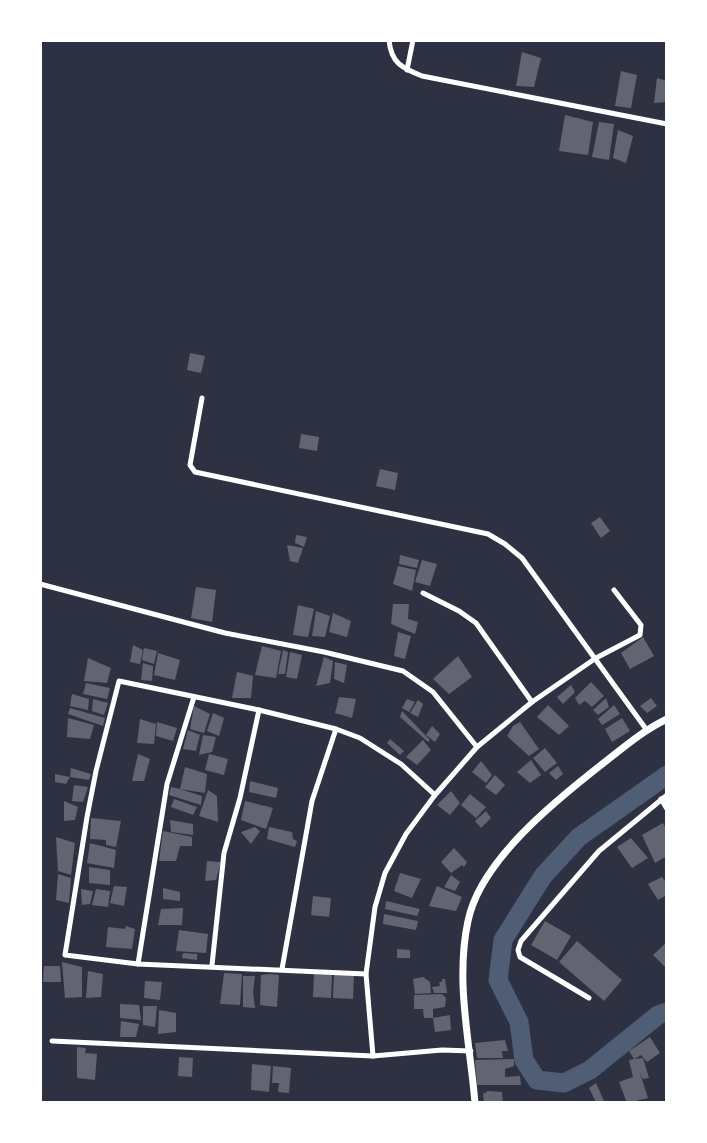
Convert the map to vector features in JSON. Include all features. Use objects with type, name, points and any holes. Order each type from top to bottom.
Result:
[{"type":"main road","points":[[475,1103],[463,992],[463,955],[468,919],[484,882],[512,845],[540,816],[646,729],[667,719]]},
{"type":"street","points":[[389,40],[393,59],[398,65],[422,76],[667,124]]},
{"type":"street","points":[[407,70],[413,40]]},
{"type":"street","points":[[202,398],[190,465],[195,472],[488,534],[505,544],[522,558],[646,729]]},
{"type":"street","points":[[40,584],[225,633],[403,671],[433,692],[477,747]]},
{"type":"street","points":[[373,1056],[366,974],[375,907],[385,873],[406,834],[435,795],[477,747],[532,702],[596,658],[639,635],[641,625],[614,590]]},
{"type":"street","points":[[423,593],[476,623],[532,702]]},
{"type":"street","points":[[366,974],[212,965],[138,964],[65,955],[96,771],[119,681],[336,729],[360,738],[401,764],[435,795]]},
{"type":"street","points":[[138,964],[167,785],[194,697]]},
{"type":"street","points":[[212,965],[224,853],[240,798],[259,710]]},
{"type":"street","points":[[282,969],[312,801],[336,729]]},
{"type":"street","points":[[589,998],[520,957],[518,950],[521,942],[599,851],[664,797],[667,808]]},
{"type":"street","points":[[52,1041],[373,1056],[442,1050],[471,1051]]},
{"type":"building","points":[[522,52],[541,58],[534,87],[516,86]]},
{"type":"building","points":[[621,71],[637,75],[631,108],[615,106]]},
{"type":"building","points":[[657,78],[667,81],[667,102],[654,103]]},
{"type":"building","points":[[565,115],[593,122],[588,155],[559,151]]},
{"type":"building","points":[[599,122],[614,124],[609,160],[592,157]]},
{"type":"building","points":[[618,130],[633,136],[626,163],[613,158]]},
{"type":"building","points":[[190,353],[205,356],[201,373],[187,370]]},
{"type":"building","points":[[301,434],[319,437],[317,451],[299,448]]},
{"type":"building","points":[[380,469],[398,473],[395,490],[376,486]]},
{"type":"building","points":[[600,517],[610,531],[601,538],[591,523]]},
{"type":"building","points":[[296,535],[307,537],[304,547],[295,543]]},
{"type":"building","points":[[287,545],[303,548],[298,563],[290,561]]},
{"type":"building","points":[[400,555],[419,560],[417,568],[399,564]]},
{"type":"building","points":[[422,560],[437,564],[430,586],[415,582]]},
{"type":"building","points":[[398,566],[416,570],[412,591],[393,584]]},
{"type":"building","points":[[196,587],[216,590],[212,622],[191,618]]},
{"type":"building","points":[[393,604],[409,604],[408,619],[418,622],[415,634],[391,624]]},
{"type":"building","points":[[298,605],[314,609],[308,637],[293,635]]},
{"type":"building","points":[[316,611],[330,616],[325,637],[312,636]]},
{"type":"building","points":[[333,613],[351,621],[347,637],[329,632]]},
{"type":"building","points":[[398,632],[411,636],[405,659],[394,656]]},
{"type":"building","points":[[643,637],[654,656],[630,669],[621,653]]},
{"type":"building","points":[[133,645],[143,650],[140,664],[130,662]]},
{"type":"building","points":[[262,646],[281,651],[276,678],[255,675]]},
{"type":"building","points":[[144,648],[157,651],[154,664],[142,660]]},
{"type":"building","points":[[283,650],[288,652],[285,674],[278,674]]},
{"type":"building","points":[[290,652],[302,655],[297,679],[286,677]]},
{"type":"building","points":[[158,653],[180,660],[175,680],[154,675]]},
{"type":"building","points":[[458,656],[472,677],[449,694],[433,679]]},
{"type":"building","points":[[324,657],[333,661],[330,683],[316,686]]},
{"type":"building","points":[[88,658],[111,668],[107,683],[84,681]]},
{"type":"building","points":[[335,662],[347,665],[344,683],[334,679]]},
{"type":"building","points":[[143,663],[153,666],[152,681],[141,680]]},
{"type":"building","points":[[237,672],[253,676],[251,698],[232,698]]},
{"type":"building","points":[[591,682],[604,696],[592,707],[585,701],[579,705],[575,698]]},
{"type":"building","points":[[86,683],[110,688],[107,699],[83,694]]},
{"type":"building","points":[[571,685],[575,692],[563,704],[557,697]]},
{"type":"building","points":[[72,694],[89,699],[88,710],[70,706]]},
{"type":"building","points":[[339,697],[356,699],[352,718],[335,713]]},
{"type":"building","points":[[606,698],[609,707],[598,715],[593,710]]},
{"type":"building","points":[[651,698],[657,706],[647,713],[640,706]]},
{"type":"building","points":[[93,699],[108,703],[104,715],[92,711]]},
{"type":"building","points":[[407,699],[415,702],[409,712],[402,708]]},
{"type":"building","points":[[418,700],[423,704],[418,717],[410,713]]},
{"type":"building","points":[[548,705],[569,726],[559,735],[537,717]]},
{"type":"building","points":[[614,705],[620,714],[602,725],[598,719]]},
{"type":"building","points":[[194,706],[210,714],[204,733],[190,729]]},
{"type":"building","points":[[70,708],[105,718],[103,726],[68,714]]},
{"type":"building","points":[[402,711],[430,740],[428,742],[400,717]]},
{"type":"building","points":[[213,713],[224,718],[219,736],[207,731]]},
{"type":"building","points":[[68,718],[94,725],[90,739],[67,737]]},
{"type":"building","points":[[622,718],[630,731],[612,742],[605,729]]},
{"type":"building","points":[[140,719],[156,724],[154,744],[137,743]]},
{"type":"building","points":[[157,722],[177,728],[173,741],[156,736]]},
{"type":"building","points":[[520,722],[539,749],[529,756],[507,736],[513,726]]},
{"type":"building","points":[[432,726],[440,734],[435,742],[426,735]]},
{"type":"building","points":[[188,730],[200,735],[196,751],[183,749]]},
{"type":"building","points":[[203,735],[216,737],[212,752],[199,755]]},
{"type":"building","points":[[390,739],[404,751],[400,755],[387,743]]},
{"type":"building","points":[[423,740],[431,750],[417,765],[406,757]]},
{"type":"building","points":[[545,748],[557,763],[545,772],[533,758]]},
{"type":"building","points":[[138,754],[150,759],[144,781],[132,781]]},
{"type":"building","points":[[209,754],[228,759],[224,775],[205,770]]},
{"type":"building","points":[[531,760],[541,775],[530,783],[517,772]]},
{"type":"building","points":[[481,761],[492,775],[486,783],[472,772]]},
{"type":"building","points":[[558,766],[563,774],[556,780],[549,773]]},
{"type":"building","points":[[185,767],[207,774],[205,793],[180,789]]},
{"type":"building","points":[[71,768],[91,774],[89,780],[70,777]]},
{"type":"building","points":[[55,774],[70,777],[66,784],[55,782]]},
{"type":"building","points":[[495,775],[505,785],[496,795],[485,787]]},
{"type":"building","points":[[250,781],[278,788],[276,798],[249,792]]},
{"type":"building","points":[[74,785],[88,787],[83,802],[72,801]]},
{"type":"building","points":[[171,787],[202,796],[201,805],[169,795]]},
{"type":"building","points":[[208,790],[217,796],[218,822],[199,816]]},
{"type":"building","points":[[451,791],[460,803],[450,815],[437,805]]},
{"type":"building","points":[[470,794],[486,807],[476,818],[461,805]]},
{"type":"building","points":[[174,799],[197,807],[193,815],[171,807]]},
{"type":"building","points":[[64,801],[78,807],[75,820],[64,821]]},
{"type":"building","points":[[245,801],[273,808],[266,829],[241,820]]},
{"type":"building","points":[[486,811],[491,818],[481,828],[475,821]]},
{"type":"building","points":[[91,818],[121,821],[116,847],[106,845],[106,840],[90,839]]},
{"type":"building","points":[[170,820],[193,824],[193,835],[171,832]]},
{"type":"building","points":[[663,823],[667,830],[667,856],[655,863],[642,835]]},
{"type":"building","points":[[255,827],[260,831],[251,844],[241,832]]},
{"type":"building","points":[[269,827],[292,832],[293,839],[297,841],[295,847],[267,839]]},
{"type":"building","points":[[163,831],[192,837],[192,846],[180,846],[176,861],[159,861]]},
{"type":"building","points":[[56,837],[75,843],[71,875],[58,871]]},
{"type":"building","points":[[631,838],[648,858],[632,868],[617,847]]},
{"type":"building","points":[[90,843],[116,850],[114,868],[87,863]]},
{"type":"building","points":[[454,848],[467,862],[464,867],[462,865],[451,873],[441,862]]},
{"type":"building","points":[[207,861],[221,862],[216,880],[205,881]]},
{"type":"building","points":[[89,867],[110,870],[110,885],[89,883]]},
{"type":"building","points":[[400,873],[421,879],[412,898],[394,891]]},
{"type":"building","points":[[58,874],[71,878],[69,903],[56,900]]},
{"type":"building","points":[[451,875],[460,882],[455,891],[444,887]]},
{"type":"building","points":[[662,877],[667,884],[667,895],[658,900],[648,884]]},
{"type":"building","points":[[114,886],[127,887],[124,906],[110,903]]},
{"type":"building","points":[[437,886],[462,897],[456,911],[429,906]]},
{"type":"building","points":[[163,888],[180,892],[180,901],[163,899]]},
{"type":"building","points":[[81,889],[93,891],[90,904],[82,905]]},
{"type":"building","points":[[96,889],[110,891],[108,907],[92,905]]},
{"type":"building","points":[[313,896],[331,898],[329,917],[311,915]]},
{"type":"building","points":[[386,901],[420,909],[417,916],[385,909]]},
{"type":"building","points":[[183,908],[182,925],[158,925],[161,909]]},
{"type":"building","points":[[384,914],[418,921],[416,930],[383,924]]},
{"type":"building","points":[[545,921],[571,936],[557,960],[531,945]]},
{"type":"building","points":[[126,926],[135,929],[132,949],[106,947],[108,927],[125,929]]},
{"type":"building","points":[[179,930],[208,934],[206,953],[176,951]]},
{"type":"building","points":[[577,941],[622,980],[604,1001],[559,962]]},
{"type":"building","points":[[667,942],[667,969],[653,955]]},
{"type":"building","points":[[397,949],[410,950],[410,958],[397,958]]},
{"type":"building","points":[[183,953],[197,954],[197,960],[182,958]]},
{"type":"building","points":[[62,962],[82,967],[82,997],[65,998]]},
{"type":"building","points":[[44,966],[60,966],[61,982],[43,982]]},
{"type":"building","points":[[88,971],[103,974],[101,997],[86,998]]},
{"type":"building","points":[[224,973],[242,974],[240,1005],[220,1004]]},
{"type":"building","points":[[314,974],[332,975],[331,998],[313,997]]},
{"type":"building","points":[[334,974],[354,975],[353,999],[333,998]]},
{"type":"building","points":[[261,975],[279,975],[277,1007],[260,1005]]},
{"type":"building","points":[[243,976],[255,976],[255,1008],[243,1007]]},
{"type":"building","points":[[423,977],[430,982],[431,993],[415,994],[413,979]]},
{"type":"building","points":[[442,979],[445,979],[447,993],[434,993],[432,987],[440,986]]},
{"type":"building","points":[[145,981],[162,982],[160,1000],[144,998]]},
{"type":"building","points":[[442,994],[446,998],[445,1007],[433,1009],[433,1018],[424,1018],[423,1009],[414,1009],[414,995]]},
{"type":"building","points":[[120,1004],[139,1005],[141,1020],[120,1018]]},
{"type":"building","points":[[143,1006],[157,1006],[155,1027],[143,1025]]},
{"type":"building","points":[[159,1010],[176,1013],[176,1032],[158,1034]]},
{"type":"building","points":[[450,1015],[451,1030],[435,1032],[433,1018]]},
{"type":"building","points":[[121,1021],[139,1024],[136,1037],[120,1037]]},
{"type":"building","points":[[650,1037],[660,1053],[647,1062],[641,1055],[634,1059],[629,1051]]},
{"type":"building","points":[[505,1040],[508,1051],[502,1051],[503,1058],[477,1058],[475,1043]]},
{"type":"building","points":[[77,1047],[86,1048],[85,1053],[97,1054],[95,1080],[77,1078]]},
{"type":"building","points":[[179,1057],[193,1058],[192,1077],[178,1076]]},
{"type":"building","points":[[643,1058],[649,1078],[643,1079],[640,1073],[648,1098],[627,1103],[619,1082],[633,1077],[629,1060]]},
{"type":"building","points":[[514,1059],[514,1066],[505,1069],[505,1077],[520,1076],[521,1085],[477,1085],[475,1060]]},
{"type":"building","points":[[252,1064],[271,1066],[269,1092],[251,1090]]},
{"type":"building","points":[[273,1066],[291,1068],[289,1093],[278,1092],[279,1083],[272,1083]]},
{"type":"building","points":[[596,1083],[604,1101],[596,1102],[589,1088]]},
{"type":"building","points":[[488,1091],[502,1092],[503,1103],[484,1103],[483,1094]]},
{"type":"waterway","points":[[667,775],[579,837],[543,876],[503,940],[498,980],[519,1022],[524,1060],[537,1080],[564,1083],[590,1070],[658,1015],[667,1012]]}]
